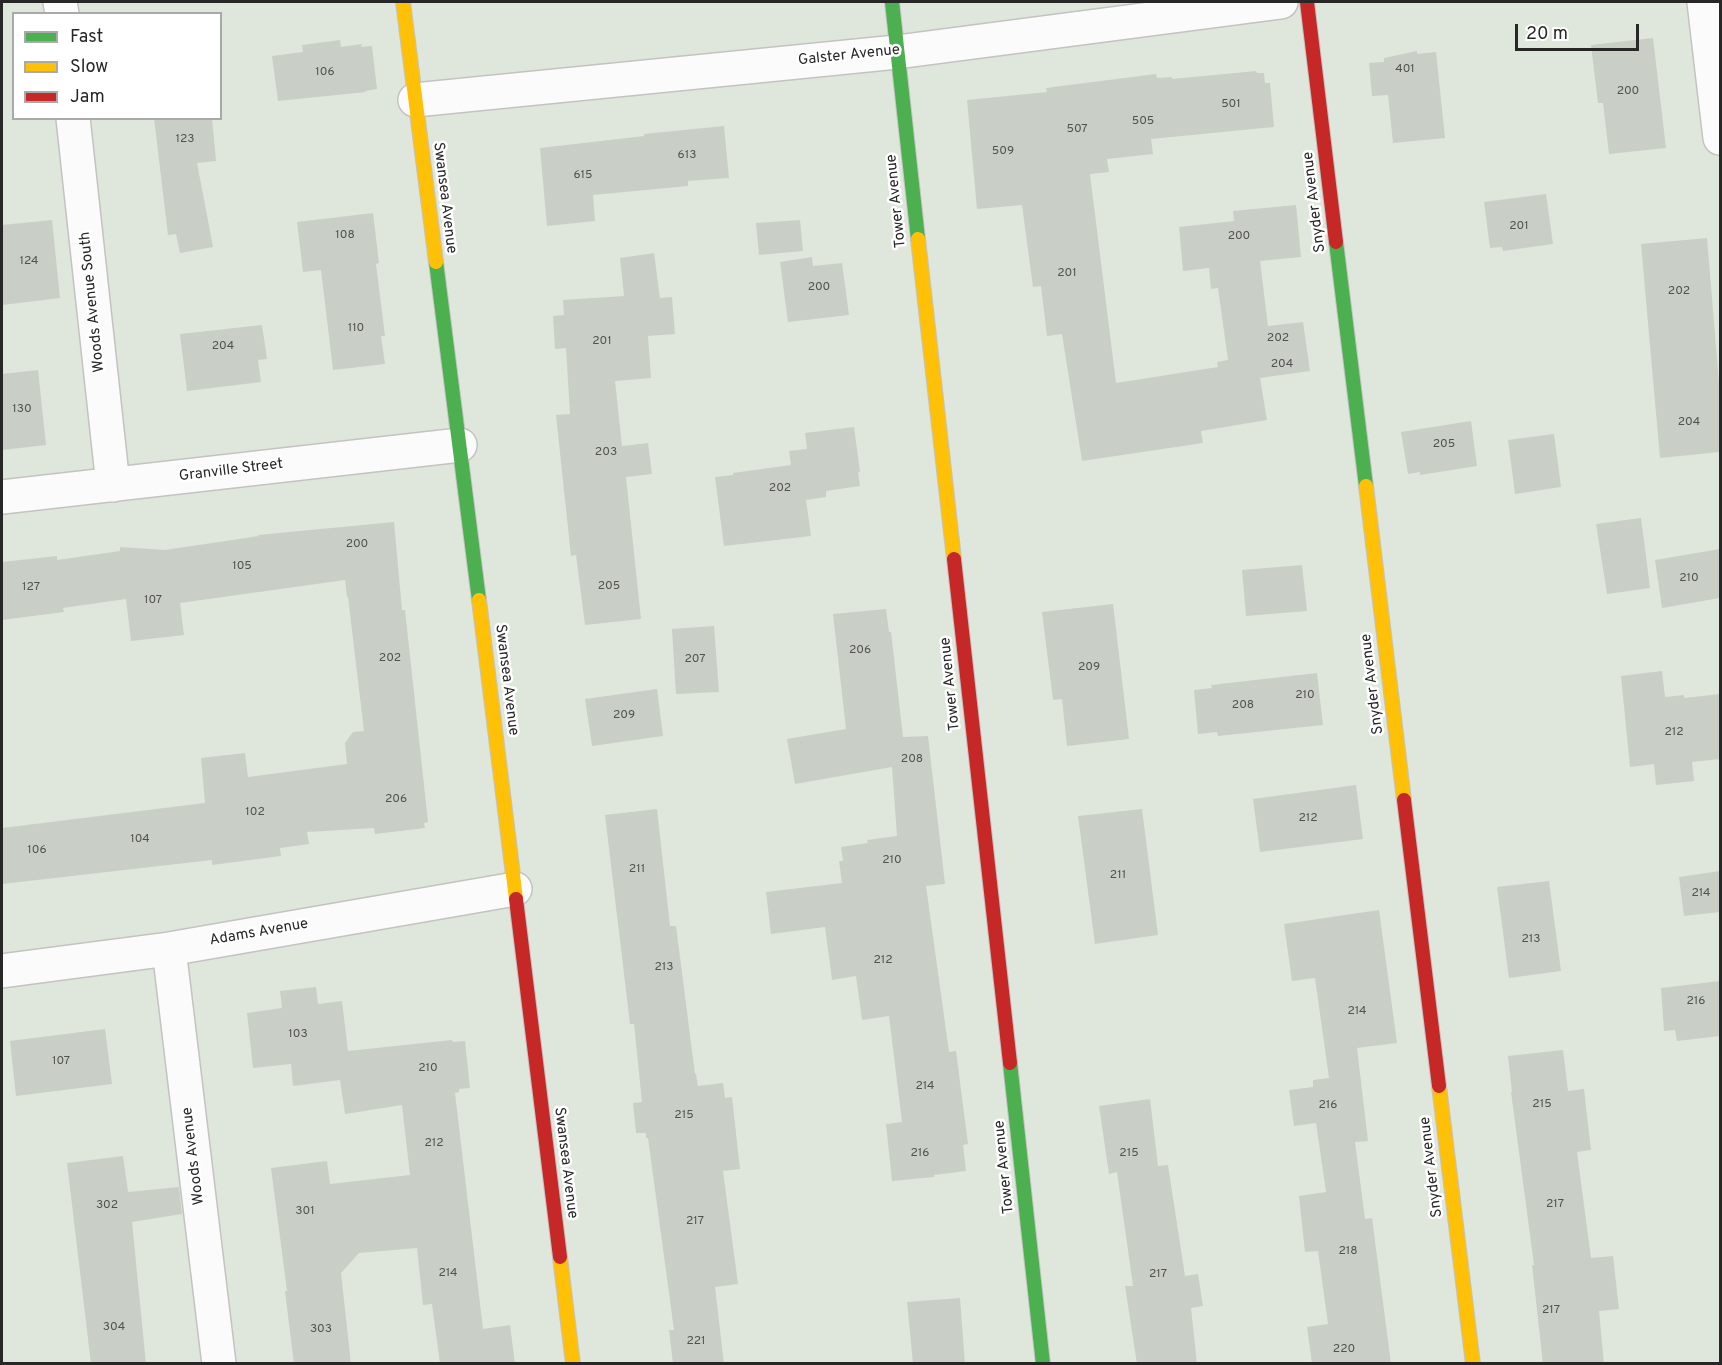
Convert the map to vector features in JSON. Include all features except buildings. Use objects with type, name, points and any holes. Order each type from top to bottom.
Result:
[{"type":"street","name":"Swansea Avenue","points":[[403,2],[573,1364]]},
{"type":"street","name":"Tower Avenue","points":[[892,2],[1043,1364]]},
{"type":"street","name":"Galster Avenue","points":[[415,100],[897,52],[1281,2]]},
{"type":"street","name":"Snyder Avenue","points":[[1307,2],[1473,1364]]},
{"type":"street","points":[[1704,2],[1720,138]]},
{"type":"street","name":"Woods Avenue South","points":[[73,120],[113,485]]},
{"type":"street","name":"Granville Street","points":[[2,497],[460,445]]},
{"type":"street","name":"Adams Avenue","points":[[2,971],[169,949],[515,889]]},
{"type":"street","name":"Woods Avenue","points":[[169,949],[219,1364]]},
{"type":"traffic: fast","points":[[892,2],[918,239]]},
{"type":"traffic: fast","points":[[1336,242],[1366,486]]},
{"type":"traffic: fast","points":[[436,262],[479,600]]},
{"type":"traffic: fast","points":[[1010,1063],[1043,1364]]},
{"type":"traffic: slow","points":[[403,2],[436,262]]},
{"type":"traffic: slow","points":[[918,239],[954,559]]},
{"type":"traffic: slow","points":[[1366,486],[1404,800]]},
{"type":"traffic: slow","points":[[479,600],[516,899]]},
{"type":"traffic: slow","points":[[1439,1086],[1473,1364]]},
{"type":"traffic: slow","points":[[560,1257],[573,1364]]},
{"type":"traffic: jam","points":[[1307,2],[1336,242]]},
{"type":"traffic: jam","points":[[954,559],[1010,1063]]},
{"type":"traffic: jam","points":[[1404,800],[1439,1086]]},
{"type":"traffic: jam","points":[[516,899],[560,1257]]}]
